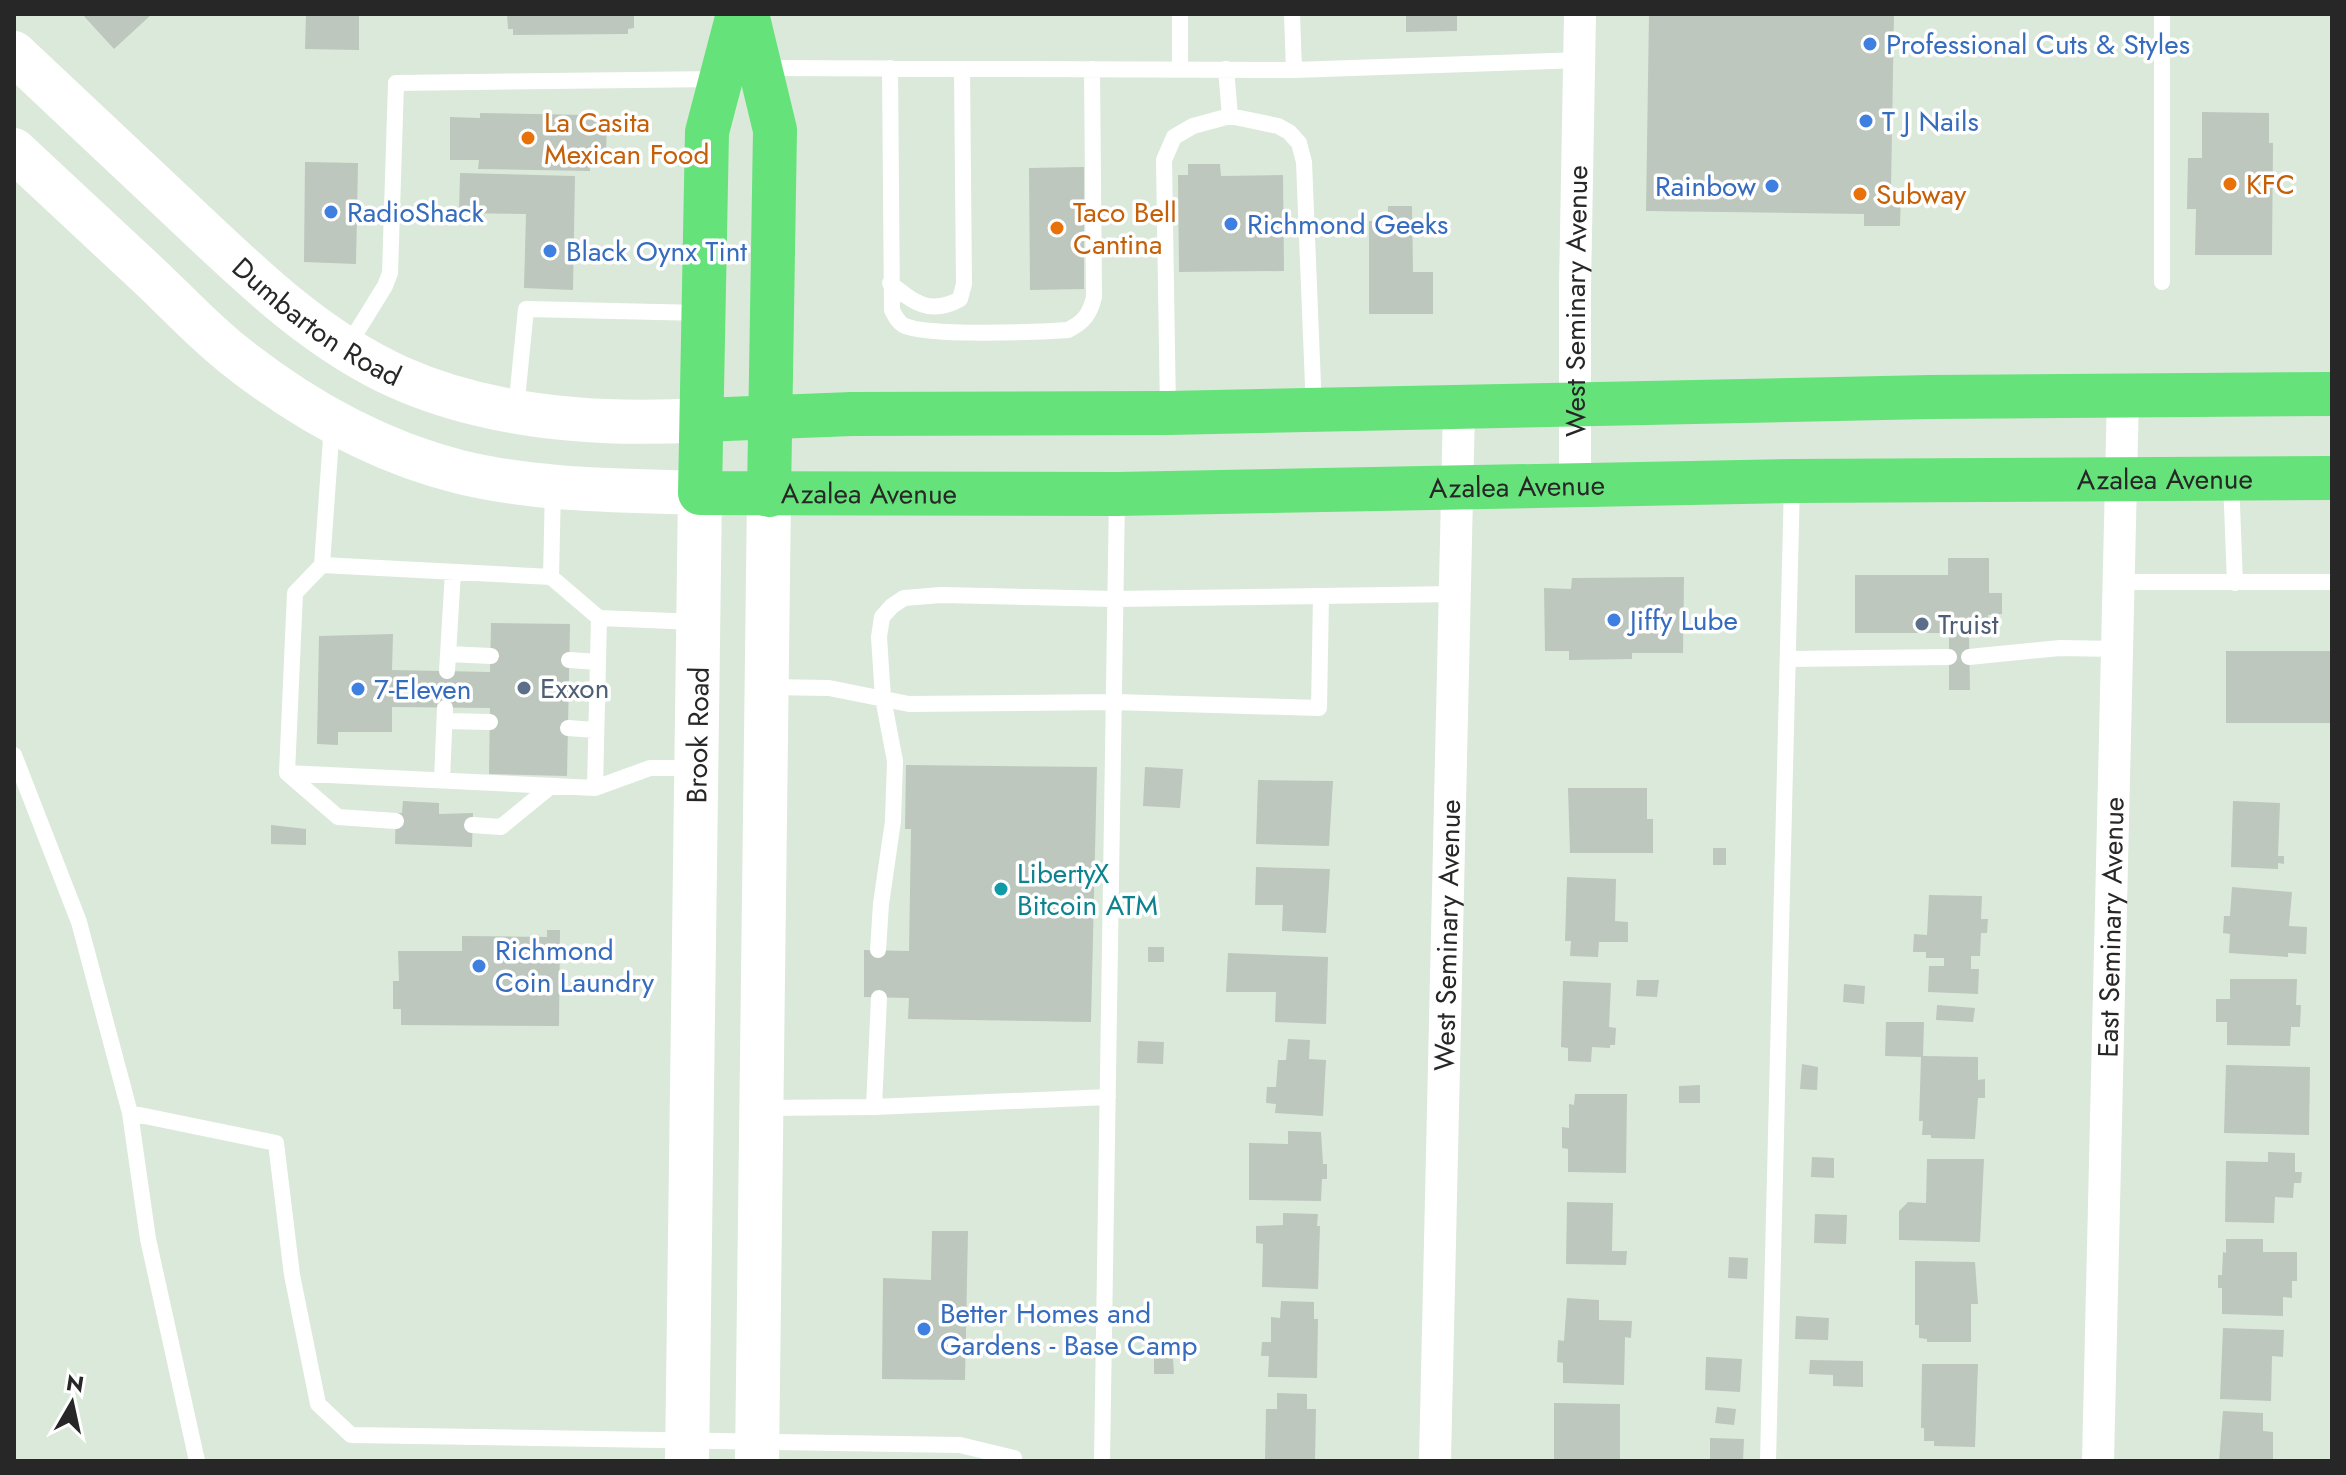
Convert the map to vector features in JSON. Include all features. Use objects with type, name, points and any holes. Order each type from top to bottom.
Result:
[{"type":"main road","name":"Brook Road","points":[[738,14],[740,74],[775,130],[757,1452]]},
{"type":"main road","name":"Brook Road","points":[[688,1451],[707,132],[740,74],[747,14]]},
{"type":"main road","name":"Dumbarton Road","points":[[14,53],[237,263],[288,307],[346,350],[397,377],[439,393],[516,412],[621,422],[702,420]]},
{"type":"main road","points":[[14,150],[233,354],[332,422],[389,449],[458,471],[500,480],[700,493]]},
{"type":"main road","points":[[702,420],[852,414],[1168,413],[2123,395],[2332,394]]},
{"type":"main road","name":"Azalea Avenue","points":[[700,493],[1117,494],[1792,481],[2332,478]]},
{"type":"street","name":"West Seminary Avenue","points":[[1575,485],[1573,406],[1580,14]]},
{"type":"street","name":"East Seminary Avenue","points":[[2098,1461],[2123,395]]},
{"type":"street","name":"West Seminary Avenue","points":[[1435,1461],[1459,408]]},
{"type":"lane","points":[[1180,14],[1180,69]]},
{"type":"lane","points":[[1292,14],[1294,70]]},
{"type":"lane","points":[[2162,14],[2162,282]]},
{"type":"lane","points":[[346,350],[390,273],[396,83],[890,68],[1294,70],[1580,60]]},
{"type":"lane","points":[[890,68],[892,310],[900,324],[939,331],[1068,330],[1081,323],[1090,313],[1094,297],[1092,69]]},
{"type":"lane","points":[[890,283],[912,301],[928,307],[948,306],[960,299],[964,284],[962,69]]},
{"type":"lane","points":[[1226,69],[1230,116]]},
{"type":"lane","points":[[1168,413],[1164,160],[1174,137],[1193,126],[1230,116],[1278,126],[1299,143],[1304,162],[1314,411]]},
{"type":"lane","points":[[516,412],[526,309],[703,313]]},
{"type":"lane","points":[[287,773],[295,593],[322,565],[332,422]]},
{"type":"lane","points":[[2231,478],[2235,583]]},
{"type":"lane","points":[[1768,1461],[1792,481]]},
{"type":"lane","points":[[551,577],[553,485]]},
{"type":"lane","points":[[1102,1461],[1117,494]]},
{"type":"lane","points":[[322,565],[551,577],[599,618],[699,623]]},
{"type":"lane","points":[[453,572],[447,662],[491,656]]},
{"type":"lane","points":[[2119,582],[2332,582]]},
{"type":"lane","points":[[878,950],[893,821],[895,761],[883,698],[879,637],[882,617],[904,598],[941,595],[1115,599],[1456,594]]},
{"type":"lane","points":[[766,687],[829,688],[909,704],[1114,702],[1319,708],[1321,596]]},
{"type":"lane","points":[[595,788],[599,618]]},
{"type":"lane","points":[[1969,657],[2060,648],[2116,649]]},
{"type":"lane","points":[[1788,659],[1949,657]]},
{"type":"lane","points":[[569,660],[598,662]]},
{"type":"lane","points":[[442,780],[445,714],[490,722]]},
{"type":"lane","points":[[568,728],[595,730]]},
{"type":"lane","points":[[14,755],[79,922],[130,1113],[148,1239],[197,1461]]},
{"type":"lane","points":[[287,773],[595,788],[650,768],[697,768]]},
{"type":"lane","points":[[287,773],[338,817],[396,821]]},
{"type":"lane","points":[[472,825],[501,827],[551,786]]},
{"type":"lane","points":[[874,1107],[879,998]]},
{"type":"lane","points":[[763,1108],[874,1107],[1108,1097]]},
{"type":"lane","points":[[130,1113],[276,1143],[292,1275],[318,1404],[351,1435],[688,1451],[757,1452],[960,1445],[1014,1458],[1014,1461]]},
{"type":"building","points":[[82,14],[152,14],[114,49]]},
{"type":"building","points":[[306,14],[359,14],[359,50],[305,49]]},
{"type":"building","points":[[507,14],[634,14],[634,28],[628,29],[628,34],[513,35],[513,29],[508,29]]},
{"type":"building","points":[[1406,14],[1457,14],[1457,31],[1406,32]]},
{"type":"building","points":[[1649,14],[1894,14],[1891,188],[1901,189],[1900,226],[1864,226],[1864,214],[1646,211]]},
{"type":"building","name":"KFC","points":[[2202,112],[2269,113],[2269,143],[2273,143],[2272,255],[2195,255],[2196,209],[2187,209],[2188,158],[2202,158]]},
{"type":"building","name":"La Casita Mexican Food","points":[[480,113],[587,115],[588,120],[607,120],[606,155],[589,155],[590,171],[478,169],[479,160],[450,160],[450,117],[480,118]]},
{"type":"building","points":[[614,149],[641,151],[640,167],[613,165]]},
{"type":"building","name":"RadioShack","points":[[305,162],[358,163],[356,264],[304,262]]},
{"type":"building","name":"Richmond Geeks","points":[[1188,164],[1220,164],[1221,176],[1283,175],[1284,271],[1179,272],[1178,175],[1188,175]]},
{"type":"building","name":"Taco Bell Cantina","points":[[1084,167],[1084,289],[1030,290],[1029,168]]},
{"type":"building","name":"Black Oynx Tint","points":[[460,173],[575,176],[573,290],[524,288],[526,214],[459,213]]},
{"type":"building","points":[[1388,206],[1412,206],[1413,272],[1433,272],[1433,314],[1369,314],[1369,221],[1388,221]]},
{"type":"building","name":"Truist","points":[[1948,558],[1989,558],[1989,593],[2002,593],[2002,614],[1988,615],[1988,633],[1969,633],[1970,690],[1949,690],[1949,633],[1855,633],[1855,575],[1948,575]]},
{"type":"building","name":"Jiffy Lube","points":[[1684,577],[1683,653],[1632,653],[1632,659],[1569,660],[1569,651],[1545,651],[1544,588],[1571,589],[1572,578]]},
{"type":"building","points":[[491,623],[570,624],[567,776],[489,774],[490,708],[392,707],[392,732],[338,732],[338,745],[317,744],[319,636],[393,634],[392,670],[490,672]]},
{"type":"building","points":[[2226,651],[2332,651],[2332,723],[2226,723]]},
{"type":"building","name":"LibertyX Bitcoin ATM","points":[[906,765],[1097,767],[1091,1022],[908,1019],[909,998],[864,997],[864,950],[909,951],[911,829],[905,829]]},
{"type":"building","points":[[1145,767],[1183,769],[1180,808],[1143,806]]},
{"type":"building","points":[[1258,780],[1333,781],[1329,846],[1256,844]]},
{"type":"building","points":[[1568,788],[1647,788],[1647,819],[1653,819],[1653,853],[1570,853]]},
{"type":"building","points":[[403,801],[439,803],[439,814],[473,813],[472,847],[395,844],[396,813],[402,813]]},
{"type":"building","points":[[2233,801],[2280,803],[2278,856],[2284,856],[2284,864],[2278,863],[2278,869],[2231,867]]},
{"type":"building","points":[[271,825],[306,829],[306,845],[271,844]]},
{"type":"building","points":[[1713,848],[1726,848],[1726,865],[1713,865]]},
{"type":"building","points":[[1256,867],[1330,869],[1326,933],[1282,931],[1283,905],[1255,905]]},
{"type":"building","points":[[1567,877],[1616,879],[1615,921],[1628,922],[1628,942],[1599,942],[1598,957],[1570,956],[1571,941],[1565,941]]},
{"type":"building","points":[[2232,887],[2292,892],[2289,926],[2307,927],[2306,954],[2288,953],[2288,957],[2229,953],[2230,934],[2223,933],[2224,916],[2230,916]]},
{"type":"building","points":[[1929,895],[1982,896],[1981,919],[1988,919],[1987,933],[1981,933],[1980,956],[1971,956],[1971,969],[1979,969],[1978,994],[1928,992],[1929,966],[1944,966],[1944,958],[1926,958],[1926,952],[1913,952],[1914,934],[1927,935]]},
{"type":"building","name":"Richmond Coin Laundry","points":[[547,930],[560,930],[559,1026],[401,1025],[401,1009],[393,1009],[393,981],[399,981],[398,951],[462,951],[462,936],[547,937]]},
{"type":"building","points":[[1148,947],[1164,947],[1164,962],[1148,962]]},
{"type":"building","points":[[1228,953],[1328,957],[1326,1024],[1275,1022],[1276,992],[1226,992]]},
{"type":"building","points":[[2230,979],[2297,979],[2296,1005],[2301,1005],[2300,1027],[2291,1027],[2290,1046],[2227,1045],[2227,1022],[2216,1022],[2216,999],[2230,999]]},
{"type":"building","points":[[1637,980],[1659,980],[1657,997],[1636,996]]},
{"type":"building","points":[[1563,981],[1611,983],[1609,1027],[1616,1028],[1615,1045],[1610,1045],[1610,1048],[1592,1047],[1591,1062],[1568,1061],[1568,1048],[1561,1047]]},
{"type":"building","points":[[1844,984],[1865,986],[1864,1004],[1843,1002]]},
{"type":"building","points":[[1937,1005],[1975,1008],[1973,1022],[1936,1020]]},
{"type":"building","points":[[1886,1022],[1924,1022],[1923,1056],[1978,1057],[1978,1080],[1985,1079],[1985,1098],[1978,1098],[1975,1139],[1922,1135],[1923,1121],[1919,1121],[1921,1057],[1885,1056]]},
{"type":"building","points":[[1288,1039],[1310,1040],[1309,1059],[1326,1060],[1323,1116],[1275,1113],[1276,1104],[1266,1103],[1267,1087],[1276,1087],[1278,1060],[1286,1060]]},
{"type":"building","points":[[1138,1041],[1164,1042],[1163,1064],[1137,1063]]},
{"type":"building","points":[[1802,1064],[1818,1067],[1817,1090],[1800,1089]]},
{"type":"building","points":[[2226,1065],[2310,1067],[2309,1135],[2224,1133]]},
{"type":"building","points":[[1700,1085],[1700,1103],[1679,1103],[1679,1086]]},
{"type":"building","points":[[1575,1094],[1627,1094],[1626,1173],[1568,1172],[1568,1149],[1562,1148],[1562,1127],[1569,1128],[1569,1104],[1574,1105]]},
{"type":"building","points":[[1288,1131],[1321,1132],[1327,1179],[1322,1179],[1321,1201],[1249,1200],[1249,1143],[1288,1144]]},
{"type":"building","points":[[2268,1152],[2295,1153],[2295,1172],[2302,1172],[2301,1183],[2294,1183],[2293,1198],[2275,1197],[2274,1223],[2225,1222],[2226,1161],[2268,1162]]},
{"type":"building","points":[[1812,1157],[1834,1158],[1834,1178],[1811,1177]]},
{"type":"building","points":[[1927,1159],[1984,1159],[1980,1242],[1899,1240],[1899,1211],[1908,1202],[1926,1203]]},
{"type":"building","points":[[1567,1202],[1613,1203],[1612,1251],[1627,1251],[1626,1265],[1566,1264]]},
{"type":"building","points":[[1283,1213],[1318,1214],[1318,1289],[1262,1287],[1263,1244],[1256,1243],[1256,1226],[1283,1225]]},
{"type":"building","points":[[1815,1214],[1847,1215],[1846,1244],[1814,1243]]},
{"type":"building","name":"Better Homes and Gardens - Base Camp","points":[[932,1231],[968,1231],[965,1380],[882,1379],[883,1278],[931,1280]]},
{"type":"building","points":[[2226,1239],[2263,1239],[2263,1252],[2297,1252],[2297,1281],[2292,1281],[2292,1298],[2283,1297],[2283,1316],[2222,1314],[2222,1288],[2218,1288],[2218,1275],[2222,1275]]},
{"type":"building","points":[[1729,1257],[1748,1258],[1747,1279],[1728,1278]]},
{"type":"building","points":[[1915,1261],[1975,1262],[1978,1304],[1971,1304],[1971,1342],[1927,1342],[1927,1339],[1919,1338],[1919,1325],[1915,1325]]},
{"type":"building","points":[[1567,1298],[1599,1300],[1599,1320],[1632,1321],[1631,1338],[1625,1337],[1624,1385],[1563,1383],[1563,1363],[1557,1362],[1558,1340],[1564,1341]]},
{"type":"building","points":[[1281,1301],[1314,1302],[1314,1319],[1318,1319],[1317,1378],[1268,1377],[1269,1356],[1261,1356],[1262,1342],[1271,1342],[1271,1317],[1280,1318]]},
{"type":"building","points":[[1796,1316],[1829,1318],[1828,1340],[1795,1339]]},
{"type":"building","points":[[2223,1328],[2284,1330],[2283,1357],[2272,1356],[2271,1401],[2220,1399]]},
{"type":"building","points":[[1706,1357],[1742,1359],[1740,1392],[1705,1390]]},
{"type":"building","points":[[1154,1358],[1173,1358],[1174,1374],[1154,1374]]},
{"type":"building","points":[[1810,1360],[1863,1361],[1863,1387],[1833,1386],[1833,1375],[1809,1374]]},
{"type":"building","points":[[1922,1364],[1978,1364],[1975,1447],[1934,1446],[1934,1441],[1924,1441],[1924,1428],[1921,1428]]},
{"type":"building","points":[[1277,1393],[1307,1394],[1307,1409],[1316,1409],[1315,1461],[1265,1461],[1266,1409],[1277,1409]]},
{"type":"building","points":[[1554,1403],[1620,1404],[1620,1460],[1554,1459]]},
{"type":"building","points":[[1717,1407],[1736,1409],[1734,1425],[1715,1423]]},
{"type":"building","points":[[2223,1411],[2263,1413],[2263,1431],[2273,1432],[2273,1461],[2219,1461]]},
{"type":"building","points":[[1710,1438],[1744,1439],[1743,1461],[1710,1461]]},
{"type":"place","name":"Professional Cuts & Styles","points":[[1870,44]]},
{"type":"place","name":"T J Nails","points":[[1866,121]]},
{"type":"place","name":"La Casita Mexican Food","points":[[528,138]]},
{"type":"place","name":"KFC","points":[[2230,184]]},
{"type":"place","name":"Rainbow","points":[[1772,186]]},
{"type":"place","name":"Subway","points":[[1860,194]]},
{"type":"place","name":"RadioShack","points":[[331,212]]},
{"type":"place","name":"Richmond Geeks","points":[[1231,224]]},
{"type":"place","name":"Taco Bell Cantina","points":[[1057,228]]},
{"type":"place","name":"Black Oynx Tint","points":[[550,251]]},
{"type":"place","name":"Jiffy Lube","points":[[1614,620]]},
{"type":"place","name":"Truist","points":[[1922,624]]},
{"type":"place","name":"Exxon","points":[[524,688]]},
{"type":"place","name":"7-Eleven","points":[[358,689]]},
{"type":"place","name":"LibertyX Bitcoin ATM","points":[[1001,889]]},
{"type":"place","name":"Richmond Coin Laundry","points":[[479,966]]},
{"type":"place","name":"Better Homes and Gardens - Base Camp","points":[[924,1329]]}]
